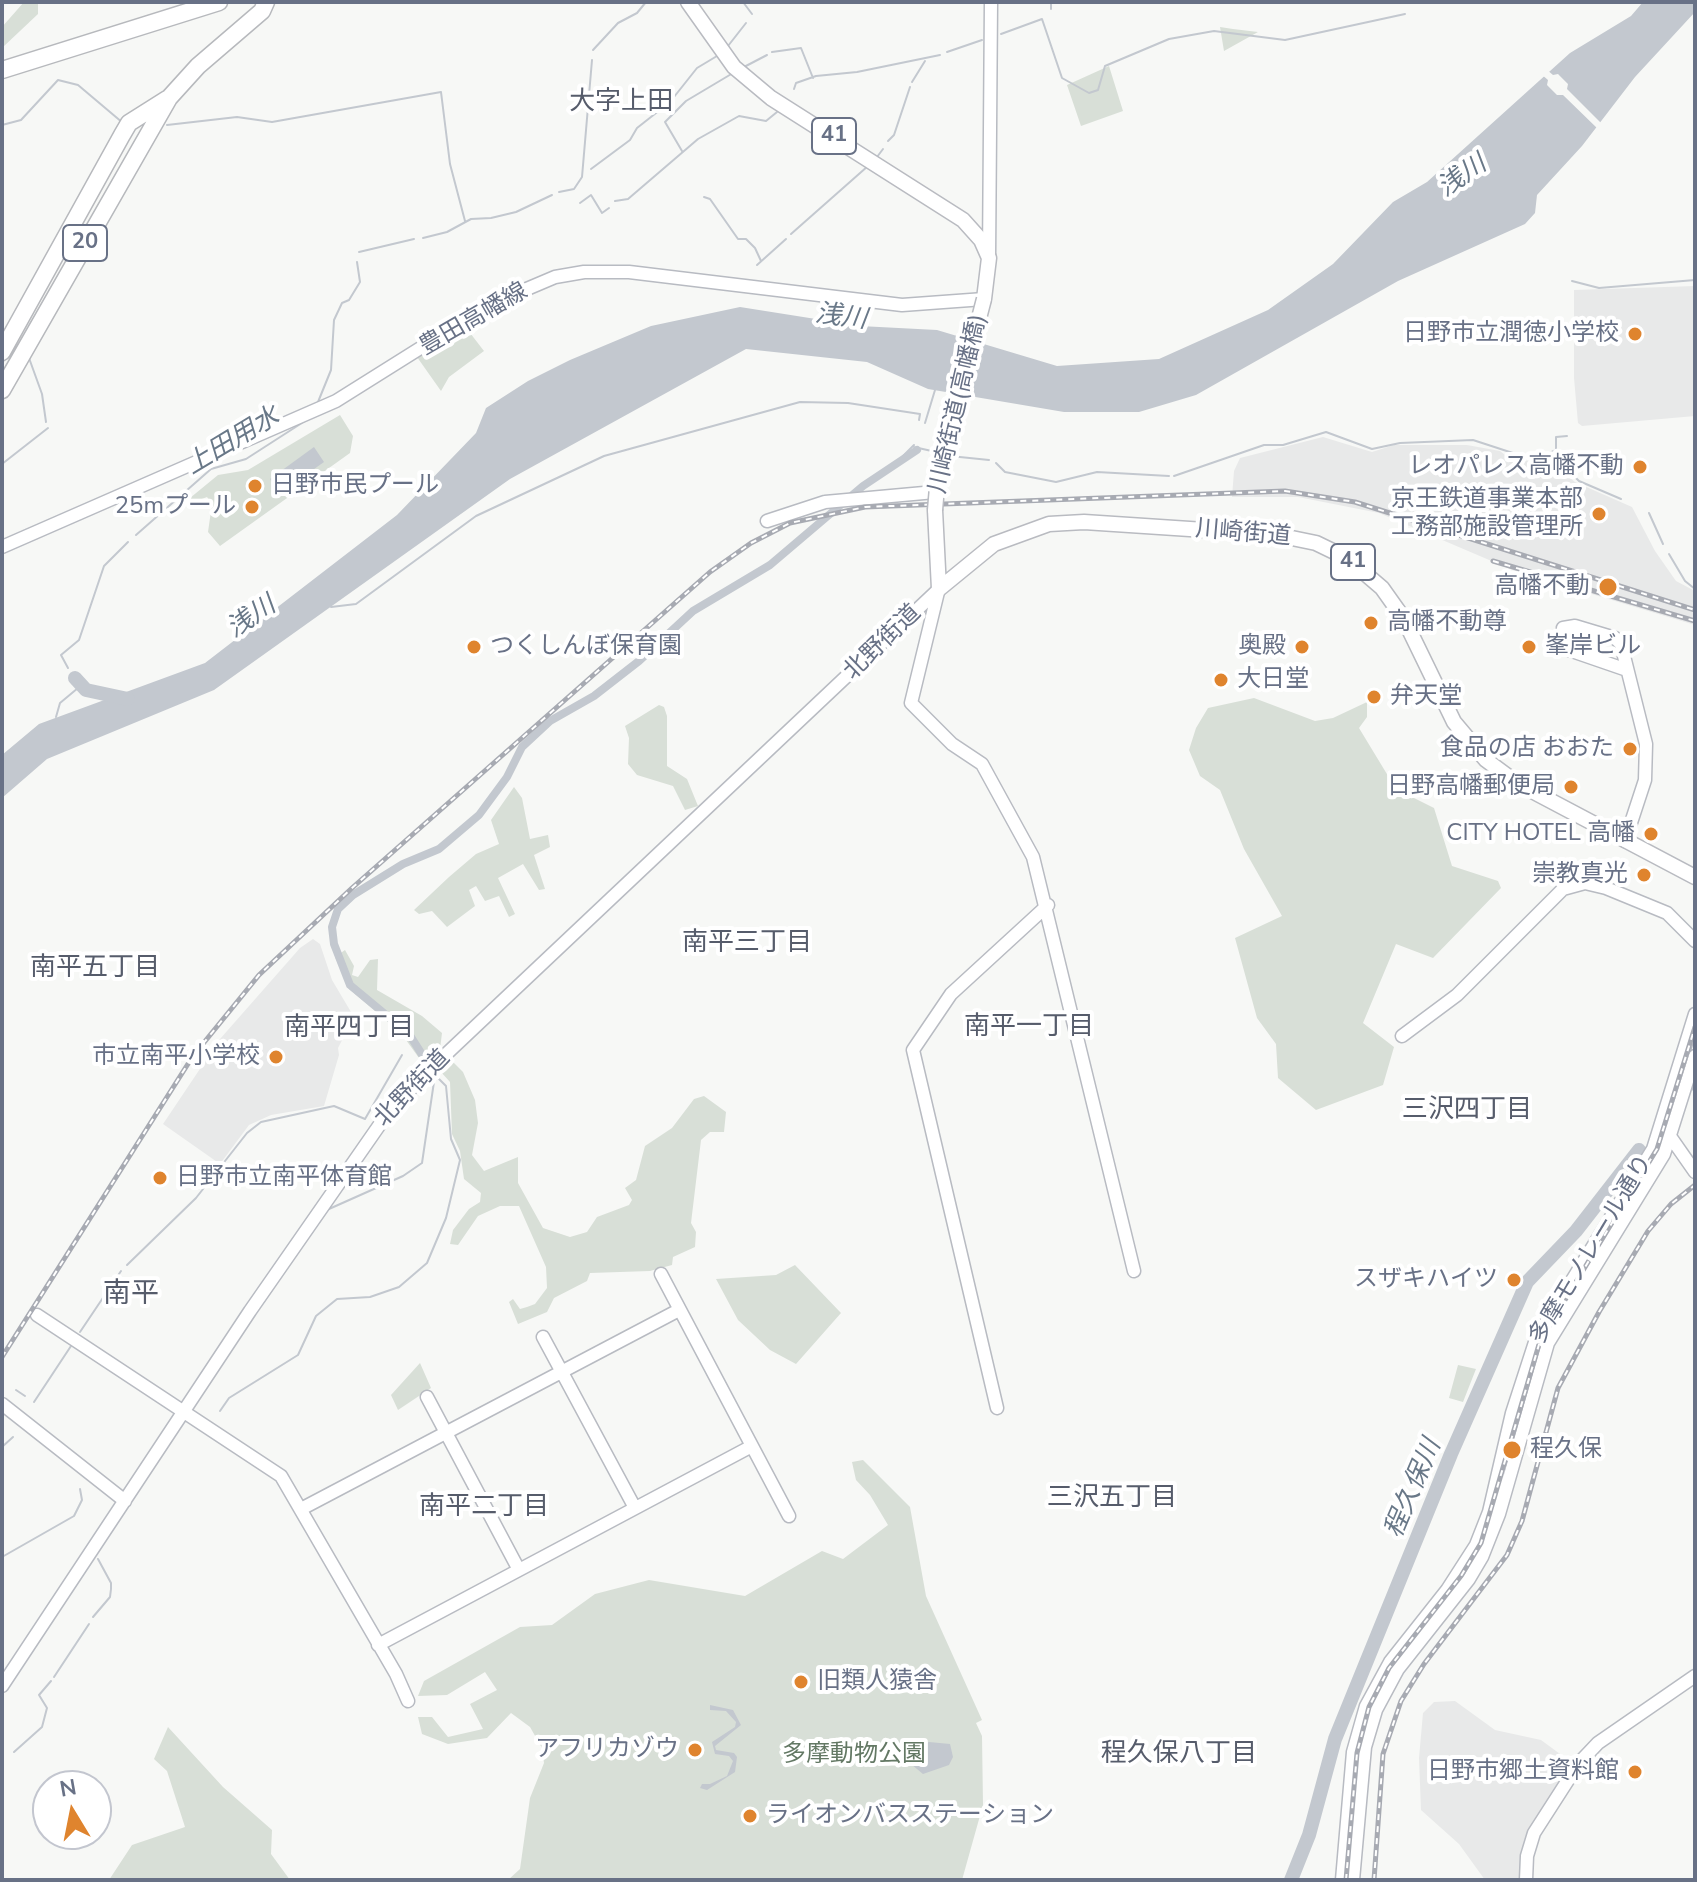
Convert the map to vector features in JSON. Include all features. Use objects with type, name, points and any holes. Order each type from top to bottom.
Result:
[{"type":"highway","points":[[2,70],[181,2]]},
{"type":"highway","points":[[2,61],[219,2]]},
{"type":"highway","name":"20","points":[[2,390],[169,98],[210,55],[262,11],[266,2]]},
{"type":"highway","name":"20","points":[[2,352],[129,123],[169,98]]},
{"type":"main road","name":"41","points":[[688,2],[734,67],[771,98],[955,212],[981,240],[989,258]]},
{"type":"main road","points":[[984,299],[989,258]]},
{"type":"main road","name":"川崎街道(高幡橋)","points":[[939,553],[935,492],[984,299]]},
{"type":"main road","name":"川崎街道","points":[[939,589],[968,563],[1005,538],[1035,527],[1066,522],[1282,536],[1316,543],[1347,558],[1382,588],[1404,619],[1454,722],[1486,760],[1517,783],[1695,877]]},
{"type":"main road","points":[[939,553],[946,565],[968,563]]},
{"type":"main road","points":[[939,553],[939,589]]},
{"type":"street","points":[[989,258],[991,2]]},
{"type":"street","name":"豊田高幡線","points":[[2,547],[336,401],[489,305],[555,277],[584,272],[629,272],[902,305],[984,299]]},
{"type":"street","points":[[767,521],[825,502],[935,492]]},
{"type":"street","points":[[939,589],[912,699],[913,708],[952,744],[982,764],[1033,857],[1048,905],[1134,1271]]},
{"type":"street","name":"北野街道","points":[[2,1686],[370,1134],[430,1069],[939,589]]},
{"type":"street","points":[[904,623],[918,623],[926,637]]},
{"type":"street","points":[[1625,841],[1641,797],[1646,767],[1645,736],[1621,644],[1615,638],[1575,626],[1562,630],[1566,649],[1627,670]]},
{"type":"street","points":[[1402,1036],[1457,995],[1563,889],[1585,883],[1606,888],[1667,913],[1695,941]]},
{"type":"street","points":[[997,1408],[913,1050],[951,994],[1048,905]]},
{"type":"street","name":"多摩モノレール通り","points":[[1342,1880],[1353,1752],[1366,1706],[1390,1662],[1471,1555],[1489,1512],[1512,1413],[1536,1339],[1667,1131],[1695,1014]]},
{"type":"street","name":"多摩モノレール通り","points":[[1353,1880],[1365,1747],[1376,1710],[1398,1669],[1469,1579],[1482,1557],[1499,1514],[1548,1343],[1641,1194],[1695,1056]]},
{"type":"street","points":[[1667,1131],[1695,1172]]},
{"type":"street","points":[[661,1274],[789,1516]]},
{"type":"street","points":[[301,1509],[679,1310]]},
{"type":"street","points":[[37,1315],[281,1476],[408,1701]]},
{"type":"street","points":[[543,1337],[635,1508]]},
{"type":"street","points":[[427,1397],[519,1570]]},
{"type":"street","points":[[2,1404],[125,1501]]},
{"type":"street","points":[[378,1645],[752,1446]]},
{"type":"street","points":[[1526,1880],[1527,1856],[1534,1833],[1579,1763],[1598,1743],[1695,1676]]},
{"type":"shaded area","name":"日野市立潤徳小学校","points":[[1695,286],[1695,416],[1582,426],[1578,423],[1574,378],[1574,290]]},
{"type":"shaded area","points":[[1323,437],[1372,452],[1394,445],[1467,445],[1500,451],[1509,458],[1525,461],[1545,457],[1575,482],[1632,507],[1655,551],[1676,581],[1695,591],[1695,625],[1515,571],[1379,513],[1298,497],[1232,497],[1234,471],[1240,458]]},
{"type":"shaded area","points":[[313,939],[320,944],[332,980],[354,1017],[338,1048],[339,1055],[324,1106],[271,1115],[249,1125],[220,1164],[163,1124],[220,1039],[300,948]]},
{"type":"shaded area","points":[[1455,1701],[1495,1730],[1541,1740],[1571,1762],[1527,1837],[1521,1854],[1520,1880],[1485,1880],[1459,1844],[1421,1810],[1419,1758],[1423,1713],[1434,1702]]},
{"type":"green space","points":[[24,2],[38,2],[38,14],[2,48],[2,27]]},
{"type":"green space","points":[[1220,27],[1233,29],[1258,32],[1224,51]]},
{"type":"green space","points":[[1109,66],[1123,111],[1081,126],[1067,85]]},
{"type":"green space","points":[[461,327],[467,329],[484,351],[449,377],[441,391],[417,357]]},
{"type":"green space","name":"日野市民プール","points":[[340,415],[353,436],[350,453],[220,546],[208,532],[212,504],[207,497],[194,502],[190,498],[218,475],[248,470]]},
{"type":"green space","points":[[1254,698],[1315,721],[1333,718],[1367,702],[1367,717],[1359,728],[1396,789],[1434,808],[1452,866],[1498,881],[1501,888],[1433,958],[1396,944],[1363,1023],[1394,1047],[1383,1085],[1316,1110],[1278,1078],[1276,1044],[1257,1018],[1235,938],[1282,916],[1244,849],[1220,790],[1200,776],[1189,750],[1196,728],[1208,708]]},
{"type":"green space","points":[[659,705],[664,707],[667,716],[667,766],[687,779],[698,806],[685,810],[673,786],[637,775],[628,764],[629,738],[625,726]]},
{"type":"green space","points":[[514,787],[522,798],[530,839],[548,835],[550,847],[534,855],[545,889],[539,890],[523,864],[498,878],[515,914],[509,917],[499,896],[485,901],[476,886],[469,890],[475,906],[447,927],[432,911],[419,914],[414,910],[449,877],[476,854],[499,844],[491,820]]},
{"type":"green space","points":[[345,950],[354,966],[352,975],[358,977],[370,960],[378,959],[377,990],[422,1016],[442,1033],[440,1049],[463,1072],[475,1100],[478,1123],[472,1155],[484,1171],[518,1157],[518,1183],[543,1228],[570,1237],[587,1232],[597,1217],[629,1205],[632,1200],[625,1188],[636,1180],[645,1146],[672,1128],[694,1099],[704,1096],[726,1112],[724,1132],[710,1132],[701,1140],[691,1223],[696,1232],[695,1247],[673,1257],[672,1265],[650,1271],[590,1273],[587,1281],[554,1298],[547,1312],[518,1324],[509,1302],[513,1299],[520,1309],[527,1307],[535,1304],[547,1288],[546,1267],[519,1206],[500,1206],[478,1216],[458,1245],[450,1244],[453,1230],[469,1209],[480,1202],[481,1193],[464,1179],[460,1151],[452,1134],[450,1082],[431,1061],[419,1058],[401,1033],[349,989],[335,957]]},
{"type":"green space","points":[[795,1265],[841,1313],[796,1364],[770,1350],[738,1320],[716,1279],[776,1275]]},
{"type":"green space","points":[[420,1363],[431,1388],[398,1410],[391,1395]]},
{"type":"green space","points":[[1458,1365],[1476,1369],[1463,1402],[1449,1398]]},
{"type":"green space","name":"多摩動物公園","points":[[863,1460],[910,1507],[926,1596],[982,1720],[976,1723],[982,1736],[983,1805],[962,1880],[508,1880],[520,1869],[530,1798],[544,1763],[542,1748],[530,1727],[511,1713],[487,1738],[448,1744],[422,1734],[418,1717],[432,1717],[448,1737],[483,1729],[470,1704],[497,1690],[485,1672],[447,1695],[418,1696],[424,1681],[520,1627],[552,1625],[595,1594],[649,1580],[745,1596],[822,1551],[843,1559],[888,1525],[870,1495],[856,1480],[852,1462]]},
{"type":"green space","points":[[168,1727],[223,1787],[272,1830],[271,1854],[290,1880],[109,1880],[132,1845],[185,1827],[167,1771],[154,1759]]},
{"type":"water","name":"浅川","points":[[1643,2],[1695,2],[1695,12],[1635,77],[1582,146],[1537,195],[1535,213],[1525,224],[1398,281],[1196,395],[1139,412],[1064,412],[928,389],[867,362],[746,349],[510,479],[214,690],[47,759],[2,798],[2,755],[39,724],[205,663],[397,515],[476,433],[486,408],[528,381],[570,360],[651,326],[740,307],[860,326],[937,330],[1057,366],[1159,359],[1268,310],[1333,264],[1393,202],[1427,182],[1570,53],[1631,16]]},
{"type":"water","points":[[314,447],[324,462],[280,493],[270,479]]},
{"type":"water","points":[[710,1705],[733,1710],[741,1725],[715,1746],[716,1750],[734,1753],[737,1757],[735,1772],[707,1790],[700,1788],[702,1784],[710,1784],[727,1776],[733,1761],[729,1756],[715,1754],[712,1742],[735,1727],[736,1722],[726,1711],[710,1710]]},
{"type":"water","points":[[929,1742],[950,1744],[953,1757],[949,1765],[923,1774],[911,1764],[910,1756],[915,1747]]},
{"type":"pier","points":[[1546,69],[1553,75],[1558,74],[1568,84],[1567,89],[1603,125],[1599,130],[1563,95],[1557,95],[1547,85],[1548,80],[1541,74]]},
{"type":"waterway","name":"上田用水","points":[[593,50],[618,23],[637,13],[646,2]]},
{"type":"waterway","points":[[743,2],[752,14]]},
{"type":"waterway","points":[[1051,2],[1051,9]]},
{"type":"waterway","points":[[1001,34],[1042,19],[1062,78],[1089,93],[1098,90],[1105,66],[1169,39],[1214,31],[1285,40],[1405,14]]},
{"type":"waterway","points":[[728,46],[746,23]]},
{"type":"waterway","points":[[947,52],[982,40]]},
{"type":"waterway","points":[[772,52],[801,48],[813,78]]},
{"type":"waterway","points":[[744,67],[767,55]]},
{"type":"waterway","points":[[794,89],[796,83],[816,76],[857,72],[940,55]]},
{"type":"waterway","points":[[591,169],[630,140],[637,128],[670,102],[697,68],[717,56]]},
{"type":"waterway","name":"上田用水","points":[[559,192],[574,189],[582,177],[592,60]]},
{"type":"waterway","points":[[912,82],[925,61]]},
{"type":"waterway","points":[[682,151],[665,122],[686,101],[733,73]]},
{"type":"waterway","points":[[2,125],[21,120],[58,80],[78,85],[123,123]]},
{"type":"waterway","points":[[888,141],[894,135],[910,87]]},
{"type":"waterway","points":[[167,125],[237,117],[272,122],[441,92],[450,164],[465,221]]},
{"type":"waterway","points":[[615,201],[628,199],[698,139],[739,116],[766,121],[777,112]]},
{"type":"waterway","points":[[877,157],[883,149]]},
{"type":"waterway","points":[[791,234],[868,166]]},
{"type":"waterway","name":"上田用水","points":[[423,238],[447,232],[471,219],[516,212],[552,195]]},
{"type":"waterway","points":[[580,203],[591,195],[602,213],[609,208]]},
{"type":"waterway","points":[[704,197],[710,199],[738,239],[746,239],[755,248],[761,261]]},
{"type":"waterway","name":"上田用水","points":[[359,252],[414,239]]},
{"type":"waterway","points":[[757,265],[786,239]]},
{"type":"waterway","name":"上田用水","points":[[318,402],[331,370],[334,320],[342,303],[349,300],[360,282],[357,262]]},
{"type":"waterway","points":[[1572,281],[1599,288],[1695,280]]},
{"type":"waterway","points":[[29,358],[42,394],[46,422]]},
{"type":"waterway","points":[[925,423],[935,390]]},
{"type":"waterway","points":[[331,607],[356,604],[476,516],[604,456],[800,402],[848,403],[920,414],[919,420]]},
{"type":"waterway","name":"上田用水","points":[[136,535],[211,469],[246,459],[305,421]]},
{"type":"waterway","points":[[2,464],[48,428]]},
{"type":"waterway","points":[[1174,476],[1264,445],[1283,445],[1326,432],[1372,449],[1400,443],[1473,440],[1522,456],[1554,457],[1579,481],[1621,499]]},
{"type":"waterway","points":[[1547,454],[1556,450],[1556,437],[1567,436]]},
{"type":"waterway","points":[[892,467],[914,445]]},
{"type":"waterway","points":[[914,447],[936,452]]},
{"type":"waterway","points":[[435,1075],[409,1034],[350,985],[334,944],[332,927],[338,909],[353,895],[403,864],[439,849],[479,815],[507,777],[522,747],[550,721],[594,696],[639,661],[693,611],[770,565],[863,486],[917,450]]},
{"type":"waterway","points":[[950,456],[989,460]]},
{"type":"waterway","points":[[996,463],[1005,472],[1056,482],[1097,472],[1169,476]]},
{"type":"waterway","points":[[1649,513],[1663,544]]},
{"type":"waterway","name":"上田用水","points":[[68,668],[61,655],[79,640],[104,566],[128,542]]},
{"type":"waterway","points":[[1669,554],[1685,581],[1695,589]]},
{"type":"waterway","name":"上田用水","points":[[56,717],[60,703],[78,688],[74,676]]},
{"type":"waterway","points":[[75,678],[86,690],[128,699]]},
{"type":"waterway","points":[[127,1265],[196,1198],[247,1133],[261,1122],[334,1106],[365,1119],[402,1055]]},
{"type":"waterway","points":[[329,1209],[403,1176],[422,1163],[435,1075]]},
{"type":"waterway","points":[[220,1411],[229,1398],[298,1355],[316,1316],[337,1299],[370,1297],[399,1287],[427,1263],[446,1218],[460,1160],[451,1139],[446,1086],[435,1075]]},
{"type":"waterway","name":"程久保川","points":[[1291,1880],[1309,1835],[1335,1739],[1451,1454],[1527,1282],[1576,1231],[1639,1150]]},
{"type":"waterway","points":[[80,1332],[121,1271]]},
{"type":"waterway","points":[[34,1402],[71,1346]]},
{"type":"waterway","points":[[16,1390],[25,1396]]},
{"type":"waterway","points":[[2,1447],[13,1437]]},
{"type":"waterway","points":[[2,1557],[74,1516],[82,1500],[80,1489]]},
{"type":"waterway","points":[[93,1617],[110,1597],[111,1589],[98,1559]]},
{"type":"waterway","points":[[54,1677],[89,1624]]},
{"type":"waterway","points":[[14,1752],[42,1727],[47,1708],[39,1695],[51,1681]]},
{"type":"railway","points":[[2,1357],[193,1056],[259,975],[352,888],[710,572],[751,543],[790,523],[865,507],[1285,491],[1355,502],[1695,610]]},
{"type":"railway","points":[[1493,561],[1695,621]]},
{"type":"railway","points":[[1346,1880],[1357,1753],[1369,1707],[1389,1668],[1461,1576],[1481,1543],[1540,1341],[1657,1149],[1695,1027]]},
{"type":"railway","points":[[1374,1880],[1383,1754],[1401,1701],[1424,1664],[1507,1555],[1522,1521],[1558,1388],[1599,1312],[1648,1231],[1671,1204],[1695,1185]]},
{"type":"place","name":"日野市立潤徳小学校","points":[[1635,334]]},
{"type":"place","name":"レオパレス高幡不動","points":[[1640,467]]},
{"type":"place","name":"日野市民プール","points":[[255,486]]},
{"type":"place","name":"25mプール","points":[[252,507]]},
{"type":"place","name":"京王鉄道事業本部 工務部施設管理所","points":[[1599,514]]},
{"type":"place","name":"高幡不動","points":[[1608,587]]},
{"type":"place","name":"高幡不動尊","points":[[1371,623]]},
{"type":"place","name":"つくしんぼ保育園","points":[[474,647]]},
{"type":"place","name":"奥殿","points":[[1302,647]]},
{"type":"place","name":"峯岸ビル","points":[[1529,647]]},
{"type":"place","name":"大日堂","points":[[1221,680]]},
{"type":"place","name":"弁天堂","points":[[1374,697]]},
{"type":"place","name":"食品の店 おおた","points":[[1630,749]]},
{"type":"place","name":"日野高幡郵便局","points":[[1571,787]]},
{"type":"place","name":"CITY HOTEL 高幡","points":[[1651,834]]},
{"type":"place","name":"崇教真光","points":[[1644,875]]},
{"type":"place","name":"市立南平小学校","points":[[276,1057]]},
{"type":"place","name":"日野市立南平体育館","points":[[160,1178]]},
{"type":"place","name":"スザキハイツ","points":[[1514,1280]]},
{"type":"place","name":"程久保","points":[[1512,1450]]},
{"type":"place","name":"旧類人猿舎","points":[[801,1682]]},
{"type":"place","name":"アフリカゾウ","points":[[695,1750]]},
{"type":"place","name":"日野市郷土資料館","points":[[1635,1772]]},
{"type":"place","name":"ライオンバスステーション","points":[[750,1816]]},
{"type":"district","name":"大字上田","points":[[621,103]]},
{"type":"district","name":"南平三丁目","points":[[747,944]]},
{"type":"district","name":"南平五丁目","points":[[95,969]]},
{"type":"district","name":"南平一丁目","points":[[1029,1028]]},
{"type":"district","name":"南平四丁目","points":[[349,1029]]},
{"type":"district","name":"三沢四丁目","points":[[1467,1111]]},
{"type":"district","name":"南平","points":[[131,1295]]},
{"type":"district","name":"三沢五丁目","points":[[1112,1499]]},
{"type":"district","name":"南平二丁目","points":[[484,1508]]},
{"type":"district","name":"程久保八丁目","points":[[1179,1755]]}]
